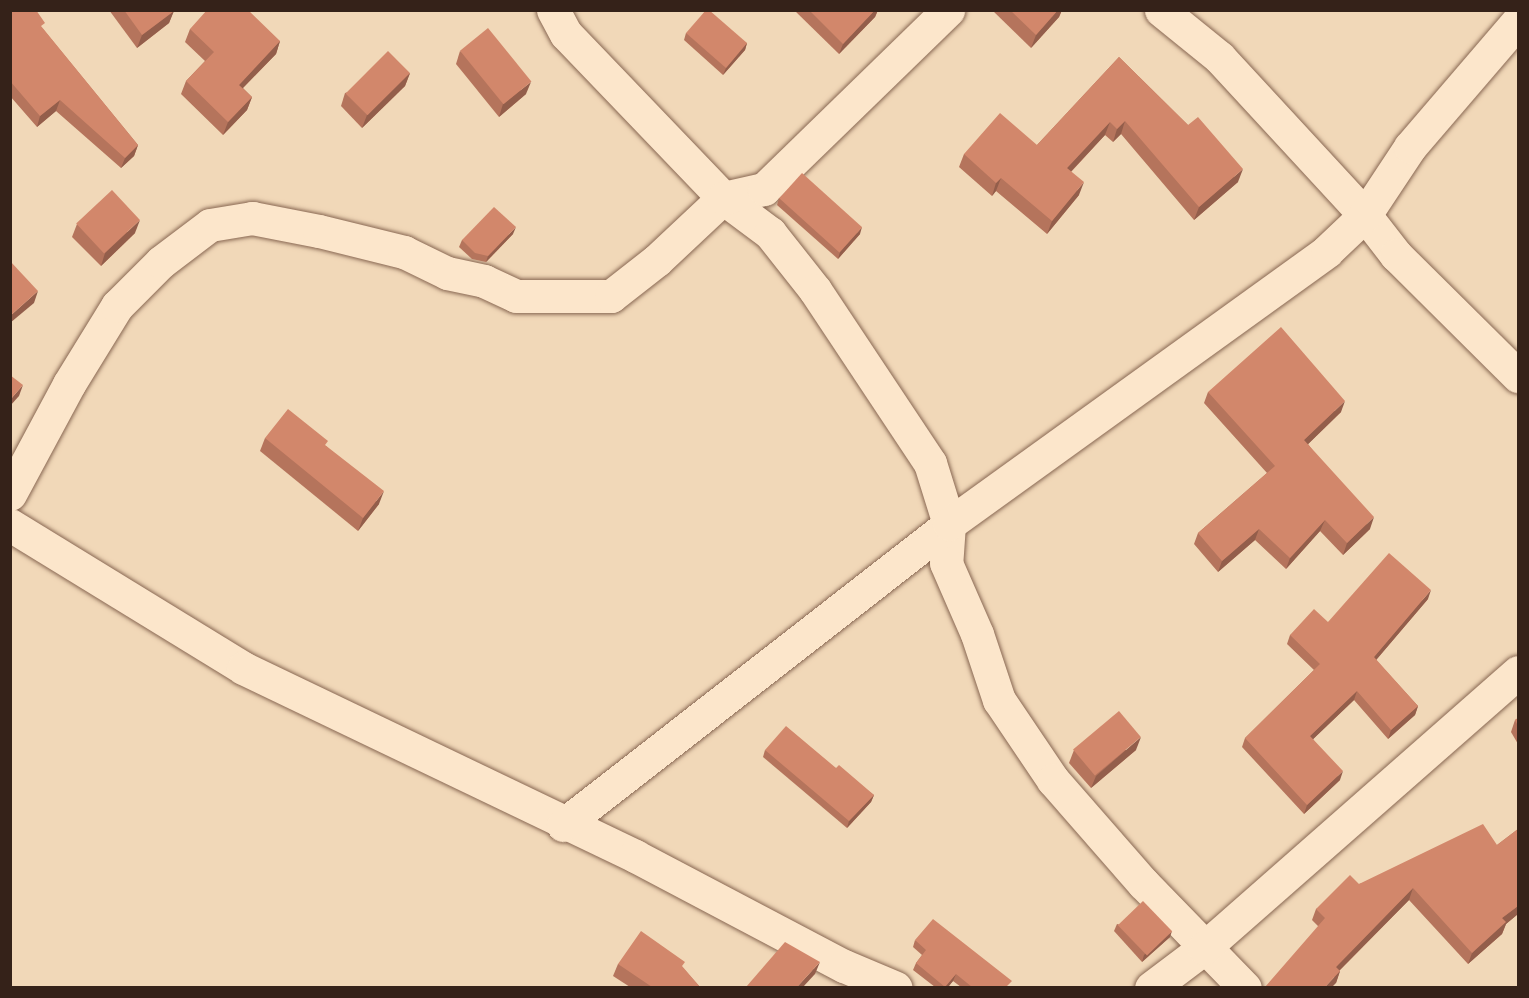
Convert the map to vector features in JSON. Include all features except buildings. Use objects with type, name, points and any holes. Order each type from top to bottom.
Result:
[{"type":"street","points":[[553,10],[566,34],[723,198],[770,233],[815,290],[930,463],[949,524],[946,563],[977,634],[999,700],[1053,780],[1204,948],[1245,987]]},
{"type":"street","points":[[10,494],[69,384],[117,306],[161,262],[210,225],[252,218],[319,231],[404,252],[447,273],[484,281],[516,296],[611,296],[657,260],[723,198],[764,189],[948,10]]},
{"type":"street","points":[[1161,10],[1219,57],[1365,215],[1396,255],[1518,376]]},
{"type":"street","points":[[563,825],[949,524],[1327,251],[1365,215],[1410,147],[1518,21]]},
{"type":"street","points":[[10,525],[243,668],[563,825],[635,856],[844,966],[896,987]]},
{"type":"street","points":[[1151,987],[1204,948],[1518,672]]}]
